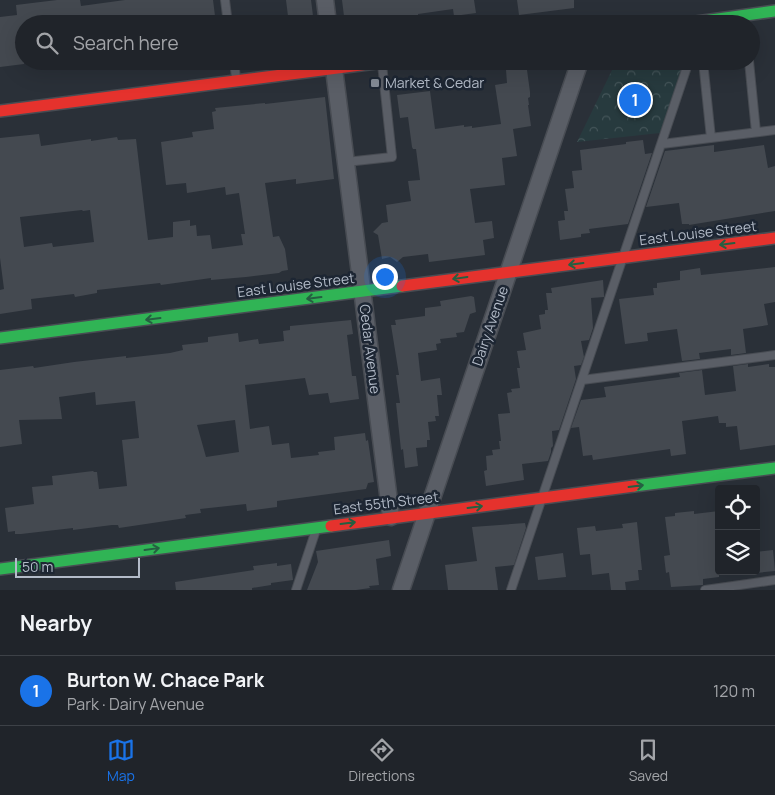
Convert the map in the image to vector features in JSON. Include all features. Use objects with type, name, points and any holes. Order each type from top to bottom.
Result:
[{"type":"street","points":[[325,0],[327,15]]},
{"type":"street","points":[[760,16],[775,11]]},
{"type":"street","points":[[0,111],[301,70]]},
{"type":"street","name":"Cedar Avenue","points":[[334,70],[391,517]]},
{"type":"street","name":"Dairy Avenue","points":[[402,590],[426,513],[577,70]]},
{"type":"street","name":"East Louise Street","points":[[0,338],[775,238]]},
{"type":"street","name":"East 55th Street","points":[[0,569],[775,468]]},
{"type":"lane","points":[[225,0],[227,15]]},
{"type":"lane","points":[[235,70],[236,80]]},
{"type":"lane","points":[[346,162],[392,158],[387,70]]},
{"type":"lane","points":[[511,590],[686,70]]},
{"type":"lane","points":[[704,70],[711,138]]},
{"type":"lane","points":[[750,70],[756,132]]},
{"type":"lane","points":[[662,144],[775,130]]},
{"type":"lane","points":[[582,380],[775,355]]},
{"type":"lane","points":[[296,590],[317,527]]},
{"type":"lane","points":[[705,590],[775,580]]},
{"type":"green space","points":[[612,70],[682,70],[660,133],[577,142]]},
{"type":"building","points":[[57,0],[80,0],[81,6],[125,0],[213,0],[215,15],[17,15],[16,5]]},
{"type":"building","points":[[286,0],[311,0],[313,15],[288,15]]},
{"type":"building","points":[[342,0],[474,0],[476,13],[454,15],[453,9],[418,15],[344,15]]},
{"type":"building","points":[[517,0],[574,0],[574,8],[519,15]]},
{"type":"building","points":[[15,15],[15,65],[0,67],[0,17]]},
{"type":"building","points":[[506,70],[527,70],[531,126],[513,129],[517,156],[502,158],[505,185],[470,189],[475,223],[492,221],[494,238],[483,240],[485,255],[429,262],[428,254],[403,257],[397,262],[390,257],[382,259],[378,235],[373,232],[382,223],[388,222],[386,205],[411,201],[408,181],[420,180],[416,149],[412,147],[408,117],[400,118],[397,95],[430,91],[435,129],[464,125],[464,127],[472,126],[472,128],[501,124],[495,85],[507,83]]},
{"type":"building","points":[[325,97],[334,179],[296,184],[296,179],[265,183],[273,237],[279,236],[285,249],[288,270],[246,277],[211,280],[211,278],[161,285],[160,283],[97,290],[97,293],[75,297],[74,294],[31,299],[32,309],[0,314],[0,290],[4,289],[0,258],[0,138],[39,134],[41,146],[117,137],[118,140],[136,139],[148,240],[173,237],[173,222],[190,220],[190,226],[196,225],[197,236],[210,235],[212,249],[243,245],[241,234],[245,234],[239,193],[226,195],[225,187],[187,193],[186,183],[166,185],[161,142],[193,137],[192,132],[214,129],[212,112],[216,111],[215,108]],"holes":[[[90,210],[94,242],[53,247],[52,243],[24,247],[20,217]]]},
{"type":"building","points":[[643,140],[645,154],[652,153],[628,224],[589,229],[590,233],[581,234],[581,237],[560,240],[558,221],[565,220],[564,211],[568,211],[565,189],[574,188],[572,171],[582,170],[580,150]]},
{"type":"building","points":[[714,145],[714,152],[764,145],[768,168],[775,166],[775,211],[689,225],[682,224],[679,203],[646,207],[665,151]]},
{"type":"building","points":[[775,267],[775,302],[764,304],[768,325],[743,329],[746,353],[731,355],[731,349],[699,353],[700,359],[682,361],[677,329],[647,333],[648,341],[625,344],[619,299],[654,295],[653,288],[657,288],[657,283],[680,280],[680,271],[700,268],[701,275]]},
{"type":"building","points":[[603,280],[604,297],[591,298],[593,328],[589,340],[581,341],[584,357],[581,365],[574,366],[576,379],[559,430],[552,431],[553,446],[548,461],[522,464],[524,480],[486,486],[484,471],[487,470],[486,456],[493,455],[492,450],[500,449],[498,414],[510,413],[507,393],[512,392],[511,389],[520,388],[517,368],[520,368],[517,351],[526,350],[523,333],[541,329],[539,315],[545,314],[545,310],[548,310],[546,293],[552,293],[551,288]]},
{"type":"building","points":[[474,297],[476,312],[470,314],[464,332],[456,333],[457,337],[440,339],[441,343],[436,344],[437,350],[418,353],[421,381],[440,378],[442,395],[437,395],[439,416],[435,416],[436,421],[428,422],[430,440],[427,440],[427,447],[416,448],[418,466],[405,468],[396,403],[400,403],[396,375],[399,375],[391,325],[396,325],[395,320],[425,316],[425,308],[441,306],[440,301]]},
{"type":"building","points":[[351,320],[353,334],[347,335],[352,376],[356,376],[359,399],[330,403],[328,393],[309,395],[305,378],[245,385],[250,429],[269,426],[272,445],[289,443],[291,458],[319,455],[318,452],[335,450],[334,437],[365,433],[366,441],[368,440],[374,482],[368,483],[366,489],[277,501],[277,507],[247,511],[246,504],[200,509],[201,513],[185,515],[186,518],[119,528],[118,525],[112,525],[21,534],[15,534],[15,531],[8,532],[5,508],[34,504],[32,487],[53,485],[52,476],[93,471],[97,472],[99,489],[127,486],[122,440],[139,438],[135,401],[96,405],[95,392],[59,397],[62,419],[19,420],[22,444],[0,447],[0,370],[170,353],[183,350],[182,345],[208,342],[208,337],[238,333],[239,342],[258,339],[259,344],[284,341],[283,331],[290,330],[290,326]],"holes":[[[235,420],[239,452],[206,457],[197,425]]]},
{"type":"building","points":[[748,364],[748,367],[769,364],[769,367],[775,367],[775,445],[740,450],[737,426],[726,427],[726,423],[719,423],[718,416],[682,421],[686,454],[671,456],[670,449],[593,460],[592,455],[583,456],[579,427],[571,428],[581,400],[606,397],[604,387],[680,377],[679,373],[702,370],[705,395],[736,391],[733,366]]},
{"type":"building","points":[[694,511],[694,514],[715,511],[715,575],[719,575],[719,577],[703,579],[703,585],[671,587],[669,572],[666,573],[664,556],[670,555],[665,517],[675,516],[675,513]]},
{"type":"building","points":[[637,522],[642,570],[638,570],[639,580],[625,582],[626,590],[611,590],[609,573],[592,575],[590,554],[580,555],[577,528],[595,526],[596,531],[623,528],[622,524]]},
{"type":"building","points":[[525,523],[526,528],[514,565],[495,567],[498,590],[448,590],[445,565],[477,561],[472,527]]},
{"type":"building","points":[[389,540],[391,556],[376,559],[379,585],[356,590],[307,590],[318,562],[316,551]]},
{"type":"building","points":[[773,550],[775,571],[760,573],[760,552]]},
{"type":"building","points":[[563,553],[566,577],[538,580],[535,557]]},
{"type":"building","points":[[277,563],[277,566],[291,564],[293,580],[271,583],[271,585],[252,588],[252,590],[176,590],[175,582],[254,570],[253,566]]},
{"type":"traffic: fast","points":[[746,15],[775,11]]},
{"type":"traffic: fast","points":[[0,338],[402,286]]},
{"type":"traffic: fast","points":[[634,486],[775,468]]},
{"type":"traffic: fast","points":[[0,569],[331,526]]},
{"type":"traffic: jam","points":[[0,111],[321,70]]},
{"type":"traffic: jam","points":[[402,286],[775,238]]},
{"type":"traffic: jam","points":[[331,526],[634,486]]},
{"type":"place","name":"Market & Cedar","points":[[375,83]]},
{"type":"place","name":"Burton W. Chace Park","points":[[635,100]]}]
